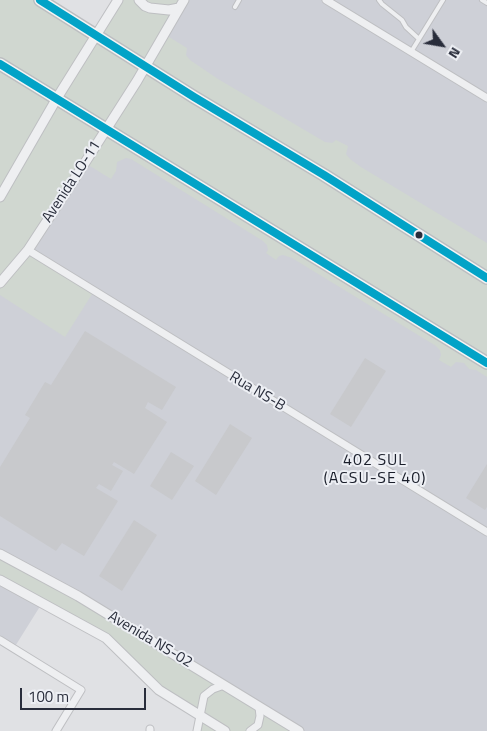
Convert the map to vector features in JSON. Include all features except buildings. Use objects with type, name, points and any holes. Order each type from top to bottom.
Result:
[{"type":"main road","points":[[40,0],[487,278]]},
{"type":"main road","points":[[0,64],[487,363]]},
{"type":"street","points":[[0,197],[57,98],[118,0]]},
{"type":"street","points":[[139,0],[150,8],[168,10],[181,4]]},
{"type":"street","points":[[326,0],[487,98]]},
{"type":"street","name":"Avenida LO-11","points":[[0,283],[28,250],[146,66],[181,4]]},
{"type":"street","name":"Rua NS-B","points":[[28,250],[487,532]]},
{"type":"street","name":"Avenida NS-02","points":[[0,554],[78,596],[299,731]]},
{"type":"street","name":"Avenida NS-02","points":[[0,580],[106,638],[159,690],[225,731]]},
{"type":"street","points":[[0,640],[81,690],[56,731]]},
{"type":"street","points":[[197,731],[204,696],[213,689],[224,685]]},
{"type":"street","points":[[250,731],[258,725],[259,707]]},
{"type":"lane","points":[[234,7],[239,0]]},
{"type":"lane","points":[[380,0],[419,39]]},
{"type":"lane","points":[[411,52],[442,0]]},
{"type":"lane","points":[[482,0],[487,3]]},
{"type":"shaded area","points":[[0,0],[40,0],[95,34],[118,0],[184,0],[164,34],[187,48],[186,55],[190,60],[218,79],[325,142],[332,143],[336,140],[348,146],[346,154],[361,167],[487,243],[487,377],[476,370],[469,369],[464,363],[456,362],[451,367],[439,360],[440,350],[436,346],[292,258],[283,255],[279,256],[276,260],[266,253],[268,250],[267,245],[263,241],[131,159],[126,158],[117,162],[116,171],[111,179],[85,163],[28,250],[94,291],[65,337],[0,295]]},
{"type":"shaded area","points":[[184,0],[487,0],[487,278],[194,97],[164,34]]},
{"type":"shaded area","points":[[107,128],[487,363],[487,731],[299,731],[0,554],[0,283]]},
{"type":"shaded area","points":[[0,554],[299,731],[197,731],[199,715],[159,690],[106,638],[0,580]]},
{"type":"shaded area","points":[[0,580],[44,600],[14,648],[0,640]]},
{"type":"transit line","points":[[40,0],[487,278]]},
{"type":"transit line","points":[[0,64],[487,363]]},
{"type":"district","name":"402 SUL (ACSU-SE 40)","points":[[375,470]]}]
